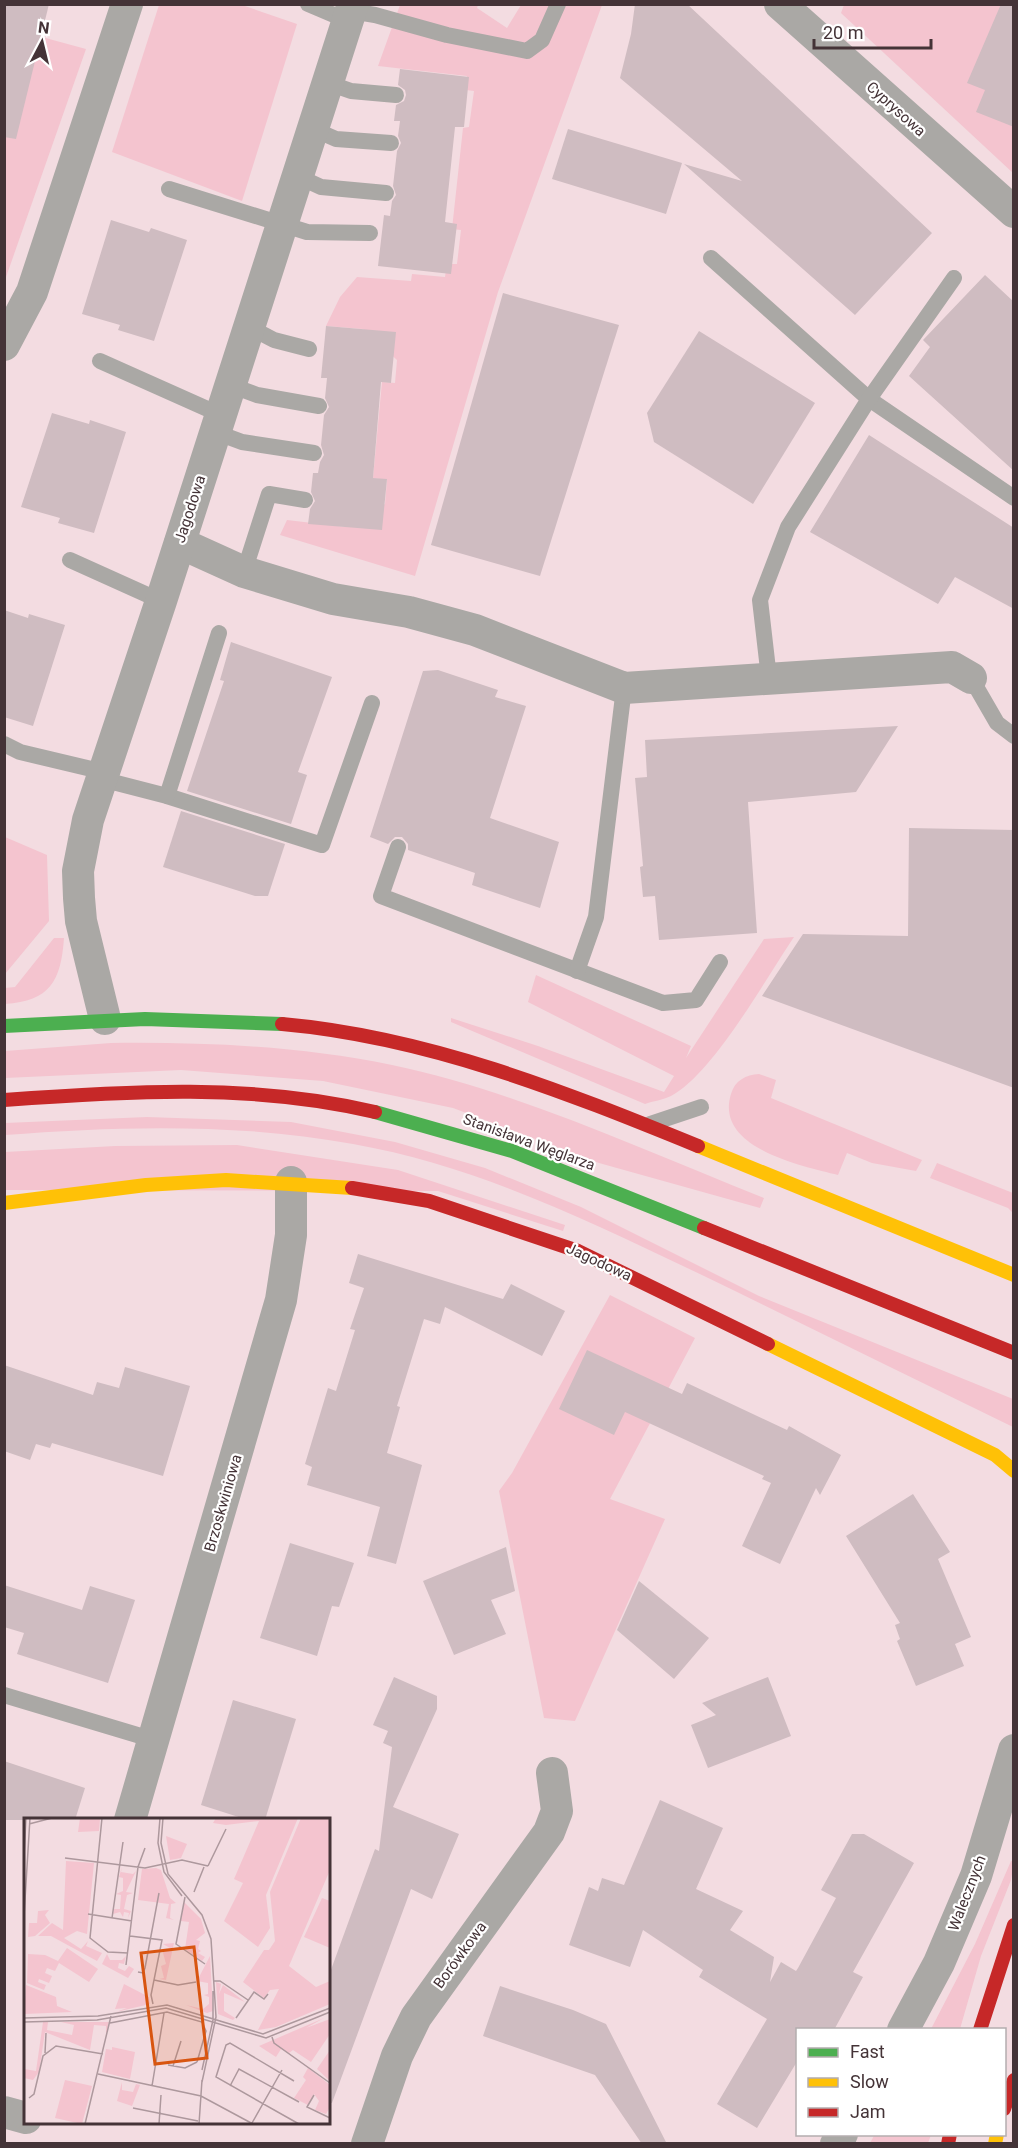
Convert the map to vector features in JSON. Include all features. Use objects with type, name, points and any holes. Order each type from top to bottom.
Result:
[{"type":"street","points":[[4,345],[32,292],[127,4]]},
{"type":"street","name":"Cyprysowa","points":[[780,4],[1014,212]]},
{"type":"street","name":"Jagodowa","points":[[105,1019],[81,921],[78,872],[88,820],[351,12]]},
{"type":"street","points":[[180,543],[244,572],[333,599],[409,612],[476,630],[624,688],[952,667],[971,678]]},
{"type":"street","points":[[4,1026],[105,1019],[261,1022],[379,1038],[465,1060],[545,1086],[647,1125],[1014,1275]]},
{"type":"street","name":"Stanisława Węglarza","points":[[4,1100],[124,1092],[251,1094],[320,1101],[433,1126],[512,1151],[1014,1353]]},
{"type":"street","name":"Jagodowa","points":[[4,1203],[146,1185],[226,1180],[291,1182],[356,1188],[429,1201],[578,1251],[995,1455],[1014,1471]]},
{"type":"street","name":"Brzoskwiniowa","points":[[131,1818],[281,1300],[291,1235],[291,1182]]},
{"type":"street","name":"Walecznych","points":[[904,2028],[939,1963],[976,1876],[1014,1750]]},
{"type":"street","name":"Borówkowa","points":[[367,2144],[397,2056],[416,2017],[549,1832],[557,1811],[552,1773]]},
{"type":"street","points":[[981,2028],[1014,1925]]},
{"type":"street","points":[[1006,2106],[1014,2080]]},
{"type":"street","points":[[4,2112],[24,2117]]},
{"type":"street","points":[[31,2144],[37,2124]]},
{"type":"lane","points":[[308,4],[375,15],[447,35],[527,51],[542,40],[558,4]]},
{"type":"lane","points":[[328,83],[351,92],[396,95]]},
{"type":"lane","points":[[313,129],[336,139],[391,143]]},
{"type":"lane","points":[[297,177],[321,187],[386,193]]},
{"type":"lane","points":[[169,189],[307,232],[370,233]]},
{"type":"lane","points":[[711,258],[869,399],[1014,498]]},
{"type":"lane","points":[[769,678],[760,600],[788,526],[869,399],[954,278]]},
{"type":"lane","points":[[249,327],[274,340],[309,349]]},
{"type":"lane","points":[[100,361],[218,424],[242,442],[314,453]]},
{"type":"lane","points":[[230,385],[256,395],[319,406]]},
{"type":"lane","points":[[244,572],[269,494],[305,500]]},
{"type":"lane","points":[[70,560],[161,601]]},
{"type":"lane","points":[[167,796],[219,633]]},
{"type":"lane","points":[[971,678],[997,723],[1014,735]]},
{"type":"lane","points":[[578,971],[596,916],[624,688]]},
{"type":"lane","points":[[4,744],[20,752],[103,775],[322,845],[372,703]]},
{"type":"lane","points":[[398,847],[381,896],[663,1003],[696,1000],[720,962]]},
{"type":"lane","points":[[647,1125],[701,1107]]},
{"type":"lane","points":[[4,1695],[154,1740]]},
{"type":"shaded area","points":[[159,5],[242,5],[297,24],[242,201],[112,152]]},
{"type":"shaded area","points":[[400,5],[478,5],[477,8],[507,28],[521,5],[602,5],[498,292],[415,576],[280,535],[287,520],[346,527],[385,504],[387,480],[373,478],[382,382],[395,383],[397,360],[363,329],[326,326],[340,297],[357,277],[411,281],[412,274],[445,277],[447,264],[457,264],[461,230],[452,229],[463,128],[469,127],[474,91],[466,90],[467,76],[378,66]]},
{"type":"shaded area","points":[[844,5],[1013,5],[1013,173],[841,13]]},
{"type":"shaded area","points":[[5,27],[86,49],[5,280]]},
{"type":"shaded area","points":[[5,837],[47,855],[49,921],[5,974]]},
{"type":"shaded area","points":[[794,937],[738,1024],[704,1068],[687,1085],[671,1096],[645,1104],[451,1022],[451,1018],[538,1046],[664,1092],[674,1076],[528,1002],[536,975],[691,1046],[686,1058],[764,939]]},
{"type":"shaded area","points":[[54,938],[64,938],[60,966],[50,986],[33,998],[5,1004],[5,988],[15,987]]},
{"type":"shaded area","points":[[111,1043],[182,1043],[287,1049],[392,1065],[439,1076],[533,1106],[764,1198],[760,1208],[599,1163],[453,1108],[323,1081],[181,1070],[5,1078],[5,1051]]},
{"type":"shaded area","points":[[759,1074],[776,1080],[771,1098],[922,1160],[916,1171],[872,1163],[847,1153],[838,1175],[784,1160],[748,1141],[735,1128],[729,1113],[731,1094],[735,1085],[745,1077]]},
{"type":"shaded area","points":[[147,1117],[291,1122],[395,1142],[485,1168],[581,1207],[759,1296],[1013,1399],[1013,1427],[576,1216],[445,1166],[353,1144],[266,1132],[135,1128],[5,1135],[5,1123]]},
{"type":"shaded area","points":[[237,1145],[398,1170],[565,1225],[563,1231],[438,1191],[5,1190],[5,1152],[115,1146]]},
{"type":"shaded area","points":[[937,1163],[1013,1193],[1013,1213],[1008,1208],[930,1178]]},
{"type":"shaded area","points":[[610,1295],[695,1338],[610,1499],[665,1519],[575,1721],[544,1718],[499,1491],[512,1473]]},
{"type":"shaded area","points":[[1011,1861],[1014,1862],[1011,1880],[981,1956],[960,2028],[932,2028],[975,1944]]},
{"type":"shaded area","points":[[874,2136],[931,2136],[928,2143],[870,2143]]},
{"type":"building","points":[[4,4],[49,4],[16,139],[4,137]]},
{"type":"building","points":[[635,4],[687,4],[932,233],[855,315],[684,164],[742,181],[620,78],[631,34]]},
{"type":"building","points":[[1001,4],[1014,4],[1014,127],[976,112],[985,90],[967,83]]},
{"type":"building","points":[[400,69],[469,77],[464,127],[455,127],[445,222],[457,224],[451,274],[378,266],[384,215],[390,216],[392,201],[396,195],[393,186],[397,151],[401,143],[398,136],[400,121],[394,121],[396,105],[404,101],[406,95],[405,90],[398,85]]},
{"type":"building","points":[[568,129],[682,163],[666,214],[552,179]]},
{"type":"building","points":[[111,220],[149,232],[151,228],[187,240],[154,341],[118,330],[120,325],[82,314]]},
{"type":"building","points":[[985,275],[1014,302],[1014,471],[909,376],[930,347],[923,340]]},
{"type":"building","points":[[503,293],[619,325],[540,576],[431,545]]},
{"type":"building","points":[[326,326],[396,332],[391,383],[381,382],[373,478],[387,479],[382,530],[308,524],[310,509],[315,501],[311,492],[313,473],[318,473],[324,455],[321,445],[324,415],[329,407],[325,398],[327,378],[321,378]]},
{"type":"building","points":[[699,331],[815,403],[753,504],[654,442],[647,413]]},
{"type":"building","points":[[52,413],[89,424],[90,420],[126,432],[94,533],[58,523],[60,518],[21,507]]},
{"type":"building","points":[[869,435],[1014,528],[1014,609],[955,577],[938,604],[810,532]]},
{"type":"building","points":[[4,610],[28,618],[29,614],[65,625],[33,726],[4,717]]},
{"type":"building","points":[[231,642],[332,677],[298,772],[307,775],[291,824],[187,791],[224,681],[220,680]]},
{"type":"building","points":[[438,670],[498,690],[495,697],[526,706],[490,818],[559,842],[540,908],[472,885],[475,873],[408,850],[408,844],[402,837],[395,837],[388,844],[370,837],[423,671]]},
{"type":"building","points":[[898,726],[856,792],[748,802],[757,933],[659,940],[655,896],[643,897],[640,867],[643,866],[635,778],[647,777],[645,740]]},
{"type":"building","points":[[181,811],[285,844],[268,896],[255,896],[163,867]]},
{"type":"building","points":[[909,828],[1014,830],[1014,1088],[762,996],[803,934],[908,936]]},
{"type":"building","points":[[358,1254],[503,1299],[511,1284],[565,1311],[542,1356],[445,1307],[440,1324],[424,1319],[397,1406],[400,1407],[387,1453],[422,1465],[396,1564],[367,1556],[380,1507],[307,1485],[312,1467],[305,1464],[328,1388],[336,1391],[355,1330],[350,1329],[364,1288],[349,1283]]},
{"type":"building","points":[[587,1350],[682,1394],[687,1383],[787,1430],[789,1426],[841,1455],[820,1495],[816,1488],[780,1564],[742,1546],[771,1483],[762,1479],[764,1476],[625,1412],[614,1435],[559,1409]]},
{"type":"building","points":[[4,1365],[93,1395],[97,1382],[119,1388],[125,1367],[190,1386],[163,1476],[52,1443],[50,1448],[36,1444],[30,1460],[4,1451]]},
{"type":"building","points":[[913,1494],[950,1552],[938,1559],[971,1637],[955,1644],[964,1666],[916,1686],[897,1641],[900,1639],[895,1625],[900,1623],[846,1536]]},
{"type":"building","points":[[290,1543],[354,1563],[339,1607],[332,1606],[317,1656],[260,1638]]},
{"type":"building","points":[[506,1547],[515,1591],[491,1600],[506,1634],[454,1655],[423,1581]]},
{"type":"building","points":[[639,1581],[709,1638],[674,1679],[617,1630]]},
{"type":"building","points":[[4,1585],[82,1610],[90,1586],[135,1600],[108,1683],[17,1654],[24,1633],[4,1627]]},
{"type":"building","points":[[394,1677],[437,1696],[437,1709],[393,1807],[459,1834],[432,1899],[411,1889],[332,2103],[330,2102],[330,1973],[375,1849],[379,1851],[392,1747],[383,1743],[388,1731],[373,1725]]},
{"type":"building","points":[[768,1677],[791,1736],[708,1768],[691,1725],[716,1715],[702,1703]]},
{"type":"building","points":[[233,1700],[296,1719],[266,1818],[242,1818],[201,1805]]},
{"type":"building","points":[[4,1761],[85,1788],[76,1818],[4,1820]]},
{"type":"building","points":[[660,1800],[723,1828],[696,1889],[743,1911],[730,1930],[774,1957],[770,1982],[781,1962],[796,1971],[798,1968],[836,1898],[821,1890],[852,1834],[864,1834],[914,1863],[853,1972],[863,1977],[835,2028],[796,2028],[796,2063],[757,2128],[717,2104],[767,2019],[699,1977],[703,1970],[643,1930],[630,1967],[569,1945],[589,1887],[598,1891],[602,1878],[624,1885]]},
{"type":"building","points":[[500,1986],[573,2010],[606,2024],[667,2144],[642,2144],[595,2075],[483,2036]]},
{"type":"traffic: fast","points":[[4,1026],[145,1019],[282,1024]]},
{"type":"traffic: fast","points":[[375,1112],[512,1151],[704,1228]]},
{"type":"traffic: slow","points":[[698,1146],[1014,1275]]},
{"type":"traffic: slow","points":[[4,1203],[146,1185],[226,1180],[352,1188]]},
{"type":"traffic: slow","points":[[768,1344],[995,1455],[1014,1471]]},
{"type":"traffic: slow","points":[[995,2144],[997,2136]]},
{"type":"traffic: jam","points":[[282,1024],[390,1041],[494,1069],[698,1146]]},
{"type":"traffic: jam","points":[[4,1100],[144,1092],[237,1093],[329,1103],[375,1112]]},
{"type":"traffic: jam","points":[[352,1188],[429,1201],[578,1251],[768,1344]]},
{"type":"traffic: jam","points":[[704,1228],[1014,1353]]},
{"type":"traffic: jam","points":[[981,2028],[1014,1925]]},
{"type":"traffic: jam","points":[[1006,2103],[1014,2080]]},
{"type":"traffic: jam","points":[[948,2144],[950,2136]]}]
